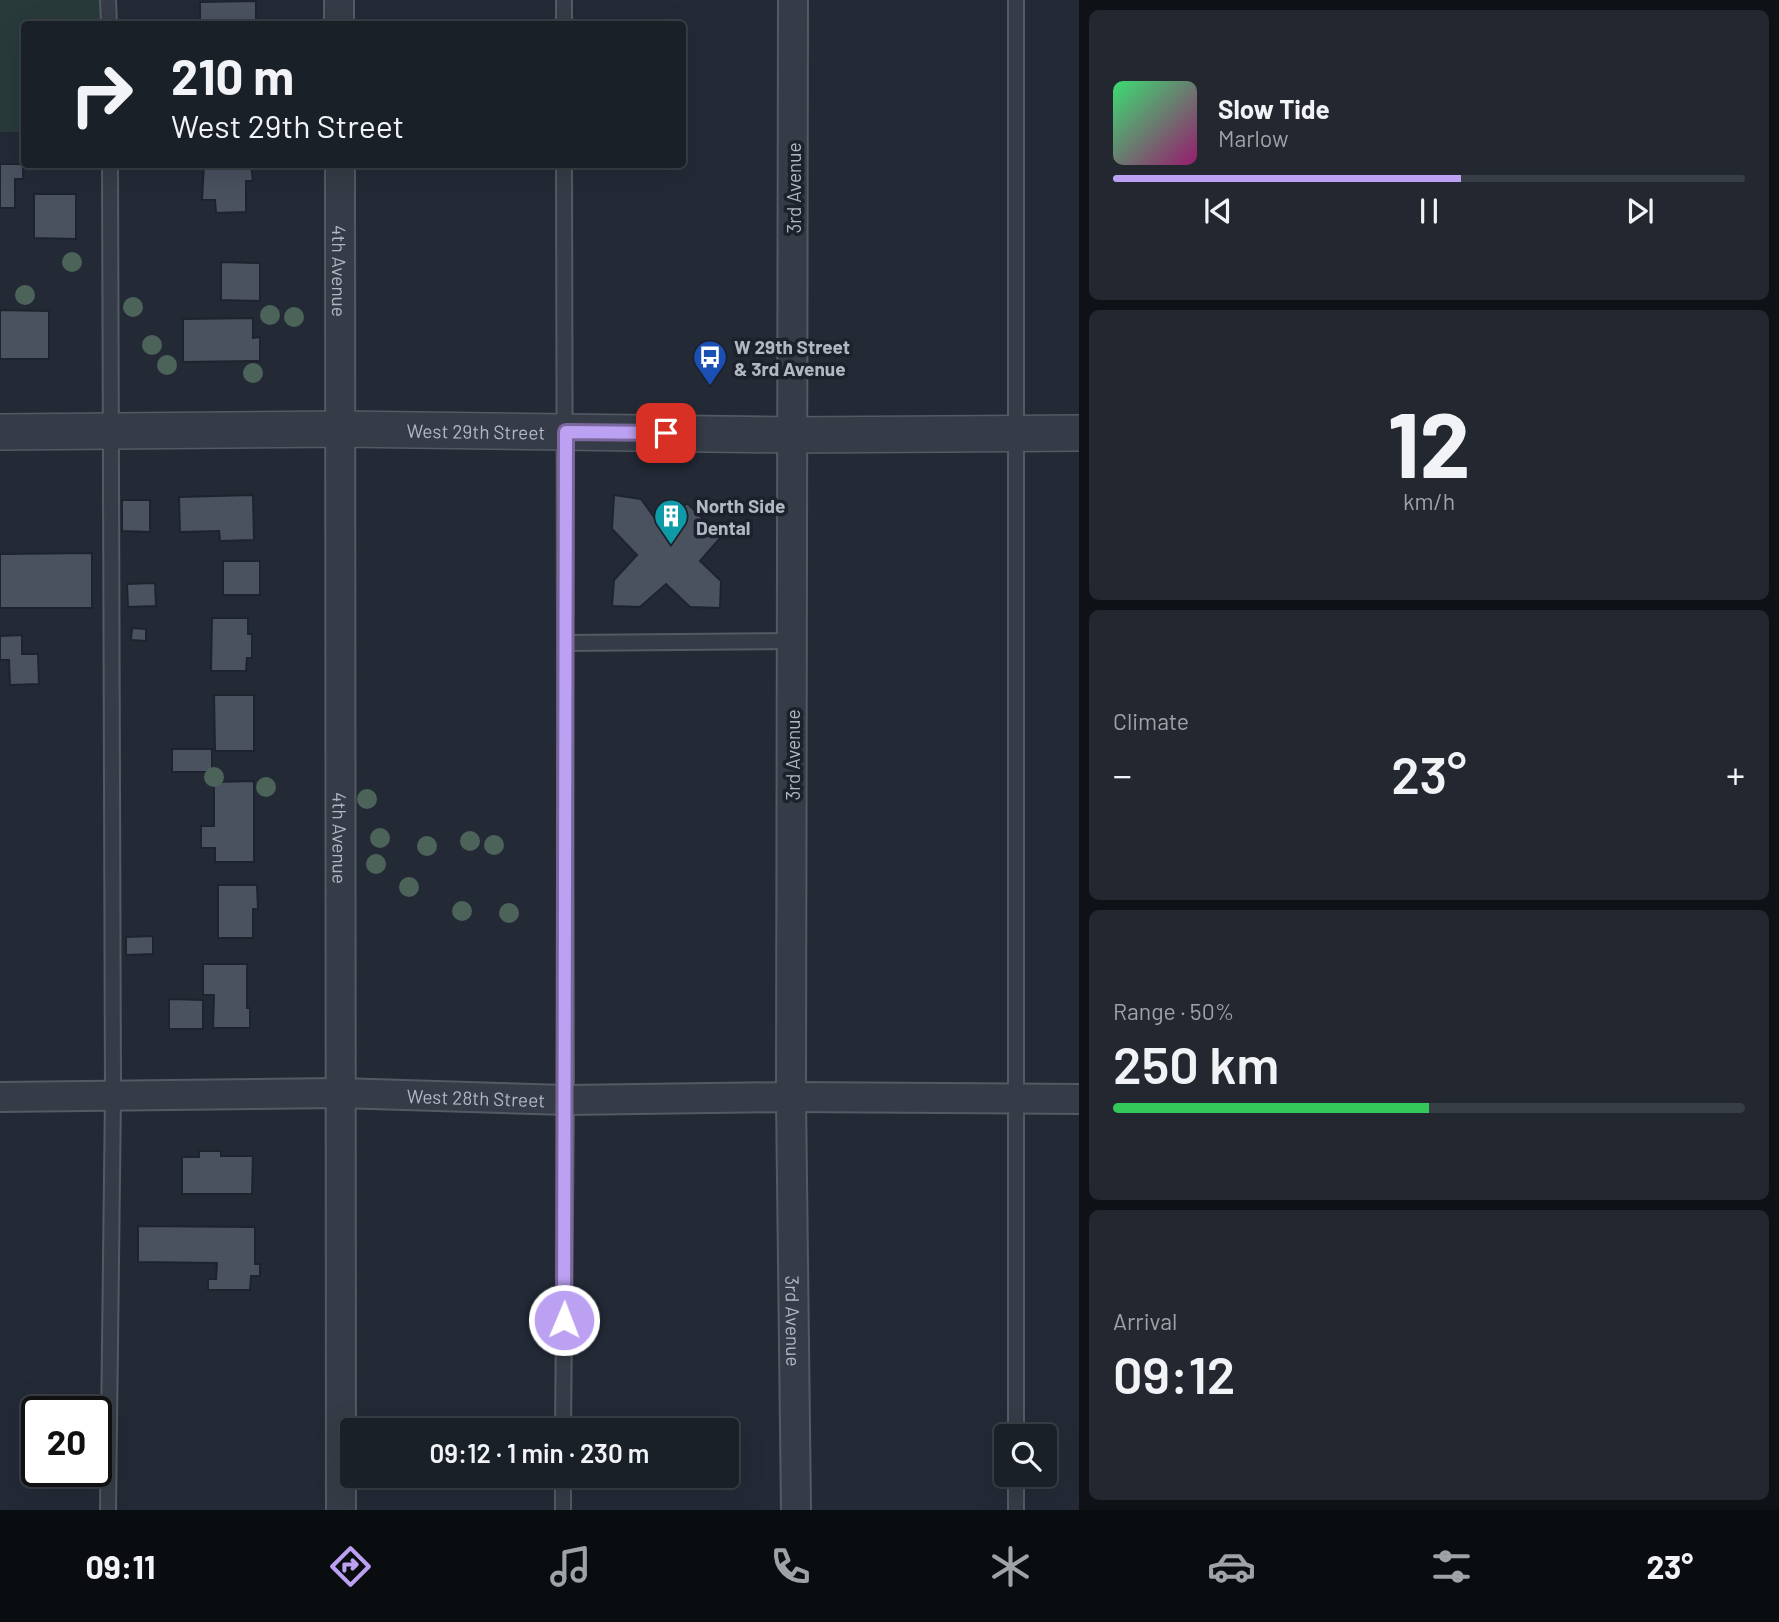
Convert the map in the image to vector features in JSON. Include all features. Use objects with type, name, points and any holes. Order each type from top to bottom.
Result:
[{"type":"street","points":[[339,0],[339,21]]},
{"type":"street","name":"3rd Avenue","points":[[793,0],[791,1097],[796,1510]]},
{"type":"street","name":"4th Avenue","points":[[340,168],[341,1510]]},
{"type":"street","name":"West 29th Street","points":[[0,432],[342,429],[792,435],[1079,433]]},
{"type":"street","name":"West 28th Street","points":[[0,1097],[339,1093],[566,1100],[791,1097],[1079,1099]]},
{"type":"lane","points":[[108,0],[109,21]]},
{"type":"lane","points":[[564,0],[564,21]]},
{"type":"lane","points":[[1016,0],[1016,1424]]},
{"type":"lane","points":[[108,1510],[113,1095],[113,431],[110,168]]},
{"type":"lane","points":[[564,1418],[565,168]]},
{"type":"lane","points":[[566,643],[792,641]]},
{"type":"lane","points":[[1016,1487],[1016,1510]]},
{"type":"lane","points":[[563,1488],[563,1510]]},
{"type":"shaded area","points":[[0,0],[101,0],[101,21],[21,21],[21,132],[0,132]]},
{"type":"building","points":[[256,1],[256,21],[200,21],[200,2]]},
{"type":"building","points":[[0,164],[21,164],[23,179],[15,179],[15,208],[0,208]]},
{"type":"building","points":[[204,168],[251,168],[253,181],[246,181],[246,212],[216,213],[215,200],[202,200]]},
{"type":"building","points":[[34,194],[76,194],[76,239],[34,238]]},
{"type":"building","points":[[221,262],[260,263],[260,301],[221,300]]},
{"type":"building","points":[[0,310],[49,311],[49,359],[0,359]]},
{"type":"building","points":[[253,318],[253,338],[260,337],[260,361],[183,362],[183,319]]},
{"type":"building","points":[[253,495],[254,540],[220,541],[219,531],[180,532],[179,497]]},
{"type":"building","name":"North Side Dental","points":[[614,495],[641,499],[662,528],[687,503],[721,537],[700,561],[721,581],[720,608],[690,607],[666,584],[640,607],[612,606],[614,580],[637,555],[612,529]]},
{"type":"building","points":[[122,500],[150,500],[150,532],[122,531]]},
{"type":"building","points":[[92,553],[92,608],[0,608],[0,554]]},
{"type":"building","points":[[223,561],[260,561],[260,595],[223,595]]},
{"type":"building","points":[[155,583],[156,606],[128,607],[127,584]]},
{"type":"building","points":[[212,618],[248,618],[248,634],[252,634],[252,658],[247,658],[246,671],[211,671]]},
{"type":"building","points":[[132,628],[146,629],[146,641],[131,640]]},
{"type":"building","points":[[22,635],[22,654],[38,654],[39,684],[10,685],[9,660],[0,660],[0,636]]},
{"type":"building","points":[[214,695],[254,695],[254,751],[215,751]]},
{"type":"building","points":[[172,749],[212,749],[212,772],[172,772]]},
{"type":"building","points":[[254,781],[254,862],[215,862],[215,848],[201,848],[201,826],[214,826],[214,782]]},
{"type":"building","points":[[218,885],[257,885],[258,909],[253,909],[253,938],[218,938]]},
{"type":"building","points":[[153,936],[153,954],[126,955],[126,937]]},
{"type":"building","points":[[203,964],[247,964],[250,1028],[213,1028],[214,995],[203,995]]},
{"type":"building","points":[[169,999],[203,1000],[203,1029],[169,1029]]},
{"type":"building","points":[[199,1151],[221,1151],[221,1156],[253,1156],[252,1194],[182,1194],[182,1157],[199,1157]]},
{"type":"building","points":[[138,1226],[255,1227],[255,1264],[260,1264],[260,1276],[251,1276],[250,1290],[208,1290],[208,1279],[216,1279],[217,1263],[138,1262]]},
{"type":"place","name":"W 29th Street & 3rd Avenue","points":[[710,387]]},
{"type":"place","name":"North Side Dental","points":[[671,546]]},
{"type":"route","points":[[564,1320],[566,432],[666,433]]}]
